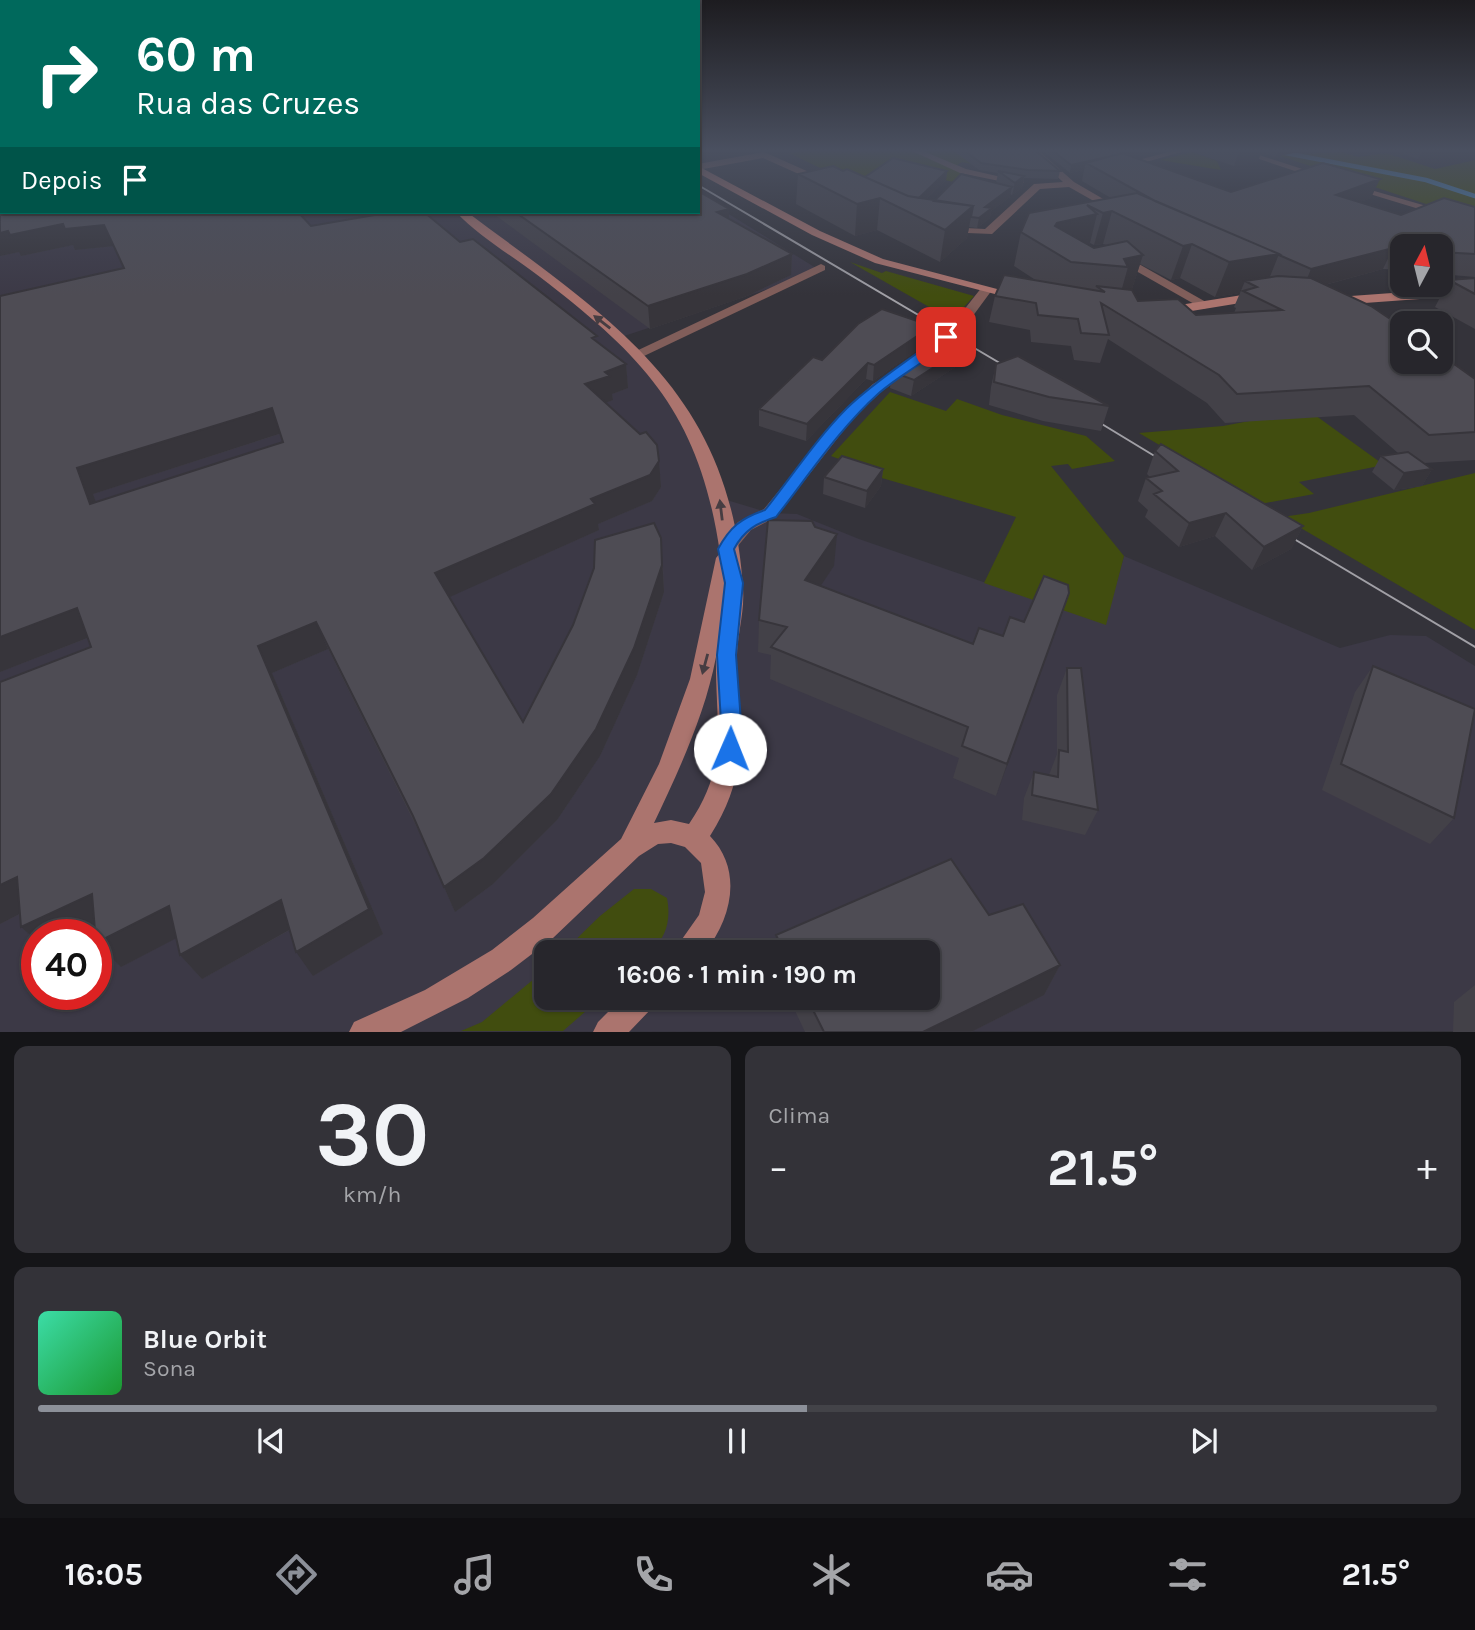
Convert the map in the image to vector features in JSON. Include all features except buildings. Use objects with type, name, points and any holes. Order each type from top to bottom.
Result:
[{"type":"street","points":[[755,199],[817,233],[879,261],[986,290],[1033,299]]},
{"type":"street","points":[[932,227],[976,234],[988,232],[1023,199]]},
{"type":"street","points":[[1101,199],[1133,219]]},
{"type":"street","points":[[1397,199],[1475,223]]},
{"type":"street","points":[[464,214],[639,354],[696,433],[720,498],[726,549],[734,583],[726,655],[731,722],[728,777],[715,810],[695,837]]},
{"type":"street","points":[[1102,248],[1208,306]]},
{"type":"street","points":[[1109,270],[1133,265]]},
{"type":"street","points":[[639,354],[821,268]]},
{"type":"street","points":[[959,325],[986,290]]},
{"type":"street","points":[[1339,314],[1324,303],[1475,292]]},
{"type":"street","points":[[1154,311],[1281,295]]},
{"type":"street","points":[[629,849],[670,765],[701,679],[726,549],[735,533],[751,520],[770,513],[849,414],[878,387],[924,355]]},
{"type":"street","points":[[364,1031],[434,1001],[470,982],[542,929],[629,849],[657,833],[677,832],[695,837],[708,849],[717,869],[718,893],[712,918],[696,940]]},
{"type":"street","points":[[608,1031],[630,1010]]},
{"type":"shaded area","points":[[700,199],[705,199],[816,268],[780,285],[621,337],[672,396],[720,498],[770,513],[797,514],[859,539],[1105,624],[1124,556],[1340,648],[1390,635],[1426,636],[1475,666],[1475,1031],[0,1032],[0,214],[700,214]]},
{"type":"green space","points":[[1412,199],[1475,199],[1475,220]]},
{"type":"green space","points":[[850,262],[882,273],[886,271],[974,296],[952,320]]},
{"type":"green space","points":[[890,392],[946,411],[957,399],[1002,415],[1086,436],[1115,461],[1072,469],[1068,464],[1051,466],[1124,556],[1106,625],[984,583],[1016,517],[844,467],[847,462],[831,456]]},
{"type":"green space","points":[[1308,410],[1384,465],[1299,482],[1314,494],[1260,504],[1139,433],[1223,426]]},
{"type":"green space","points":[[1475,473],[1475,630],[1282,517],[1309,513]]},
{"type":"green space","points":[[634,889],[651,889],[667,898],[666,927],[660,940],[575,940]]},
{"type":"green space","points":[[534,979],[534,1010],[587,1010],[563,1031],[461,1031],[482,1022]]},
{"type":"tram line","points":[[722,199],[1015,372]]},
{"type":"tram line","points":[[1087,415],[1171,466]]},
{"type":"tram line","points":[[1279,530],[1475,647]]},
{"type":"route","points":[[730,749],[731,722],[726,655],[734,583],[726,549],[735,533],[751,520],[770,513],[849,414],[878,387],[902,372],[946,337]]}]
